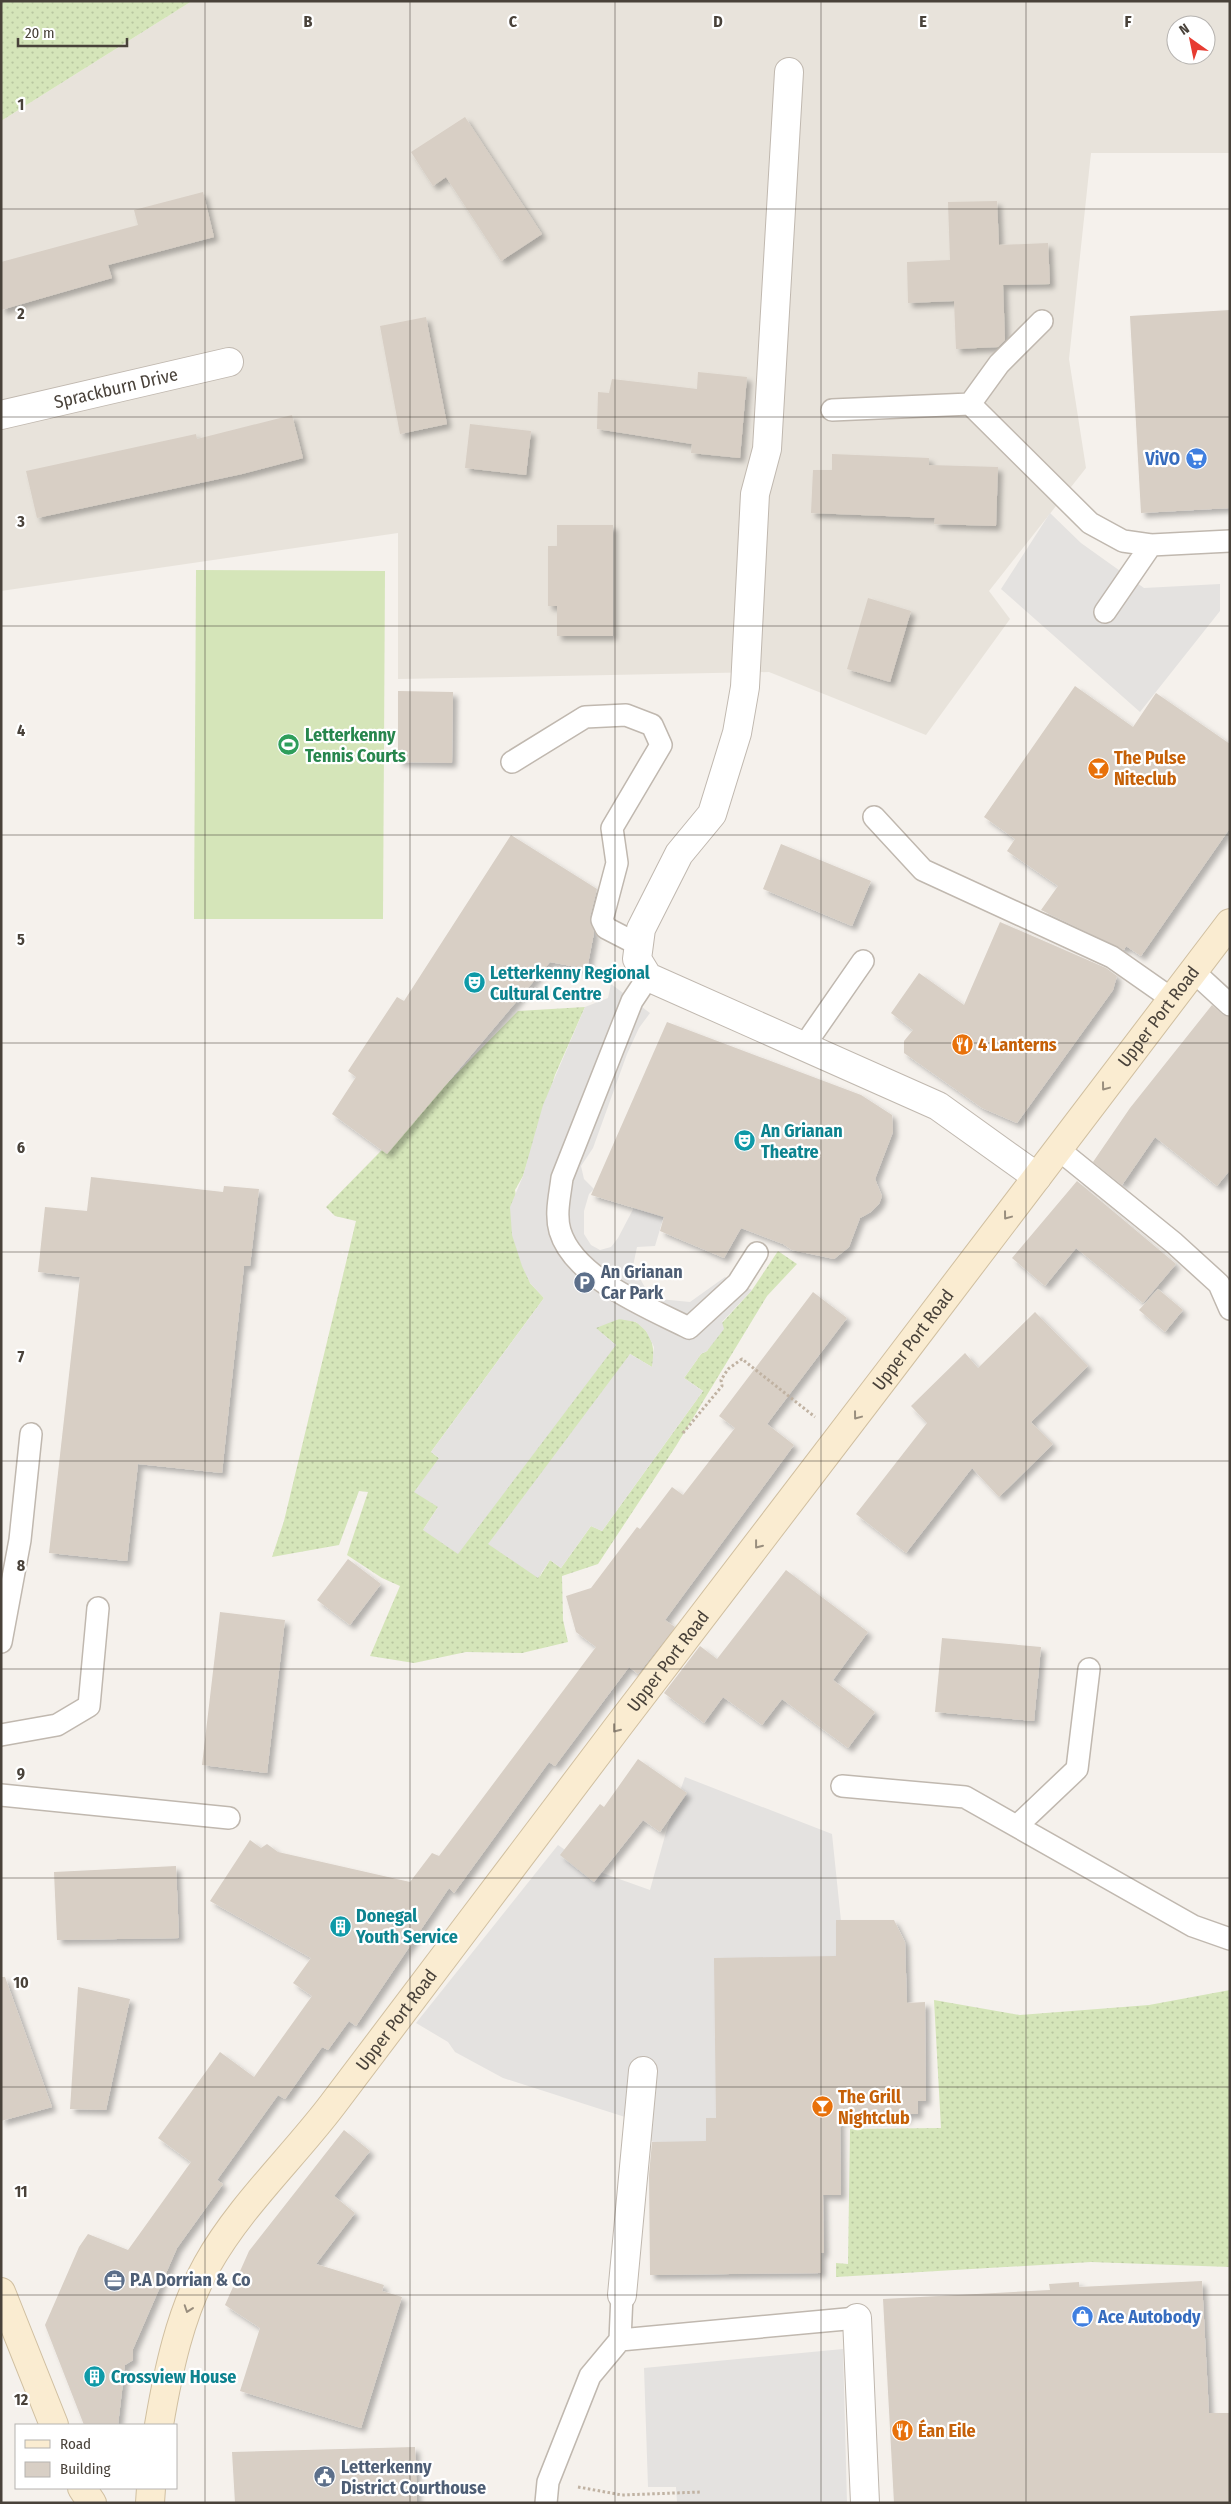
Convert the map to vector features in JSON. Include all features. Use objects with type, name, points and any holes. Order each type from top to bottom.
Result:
[{"type":"street","points":[[789,72],[767,449],[755,494],[745,687],[742,706],[737,733],[712,814],[679,854],[652,903],[641,929],[637,959],[648,978],[938,1106],[1036,1177]]},
{"type":"street","name":"Sprackburn Drive","points":[[1,415],[229,362]]},
{"type":"street","name":"Upper Port Road","points":[[159,2424],[169,2373],[188,2307],[207,2264],[253,2200],[323,2118],[493,1890],[841,1438],[1036,1177],[1230,923]]},
{"type":"street","points":[[622,2295],[643,2071]]},
{"type":"street","points":[[1,2292],[54,2424]]},
{"type":"street","points":[[858,2318],[865,2503]]},
{"type":"street","points":[[83,2489],[92,2503]]},
{"type":"street","points":[[150,2503],[151,2489]]},
{"type":"lane","points":[[970,404],[999,364],[1042,321]]},
{"type":"lane","points":[[832,410],[970,404],[1090,523],[1123,540],[1151,545],[1230,541]]},
{"type":"lane","points":[[1105,612],[1151,545]]},
{"type":"lane","points":[[512,762],[585,717],[626,715],[652,725],[660,746],[612,828],[617,863],[602,920],[606,928],[638,944]]},
{"type":"lane","points":[[874,817],[923,870],[1112,957],[1172,1000]]},
{"type":"lane","points":[[804,1046],[862,961]]},
{"type":"lane","points":[[1193,970],[1230,1004]]},
{"type":"lane","points":[[648,978],[632,1001],[562,1178],[558,1209],[560,1230],[572,1253],[614,1291],[688,1328],[738,1283],[757,1252]]},
{"type":"lane","points":[[1058,1149],[1174,1243],[1219,1284],[1230,1309]]},
{"type":"lane","points":[[1,1642],[20,1540],[31,1434]]},
{"type":"lane","points":[[1,1735],[57,1725],[90,1706],[98,1608]]},
{"type":"lane","points":[[1017,1826],[1077,1769],[1089,1670]]},
{"type":"lane","points":[[842,1786],[965,1797],[1193,1926],[1230,1939]]},
{"type":"lane","points":[[1,1794],[229,1818]]},
{"type":"lane","points":[[547,2492],[590,2376],[620,2340],[622,2295]]},
{"type":"lane","points":[[620,2340],[858,2318]]},
{"type":"path","points":[[683,1433],[722,1386],[720,1380],[728,1369],[742,1359],[841,1438]]},
{"type":"path","points":[[547,2492],[622,2495],[701,2492]]},
{"type":"shaded area","points":[[192,1],[1230,1],[1230,153],[1091,153],[1069,359],[1086,468],[989,591],[1010,619],[926,735],[769,672],[398,679],[398,533],[1,591],[1,121]]},
{"type":"shaded area","points":[[1050,513],[1081,543],[1144,588],[1220,584],[1220,611],[1140,712],[1001,589]]},
{"type":"shaded area","name":"An Grianan Car Park","points":[[611,984],[650,1013],[639,1028],[627,1054],[593,1148],[581,1166],[584,1179],[594,1189],[589,1194],[584,1211],[584,1234],[591,1245],[600,1250],[611,1247],[618,1238],[651,1175],[674,1183],[655,1246],[637,1247],[633,1266],[647,1291],[659,1299],[690,1302],[725,1277],[752,1290],[722,1322],[724,1329],[707,1351],[701,1354],[684,1378],[703,1391],[602,1531],[591,1526],[561,1568],[550,1560],[538,1578],[488,1544],[630,1354],[652,1367],[654,1347],[646,1331],[636,1322],[619,1319],[596,1328],[616,1345],[458,1554],[423,1530],[438,1507],[414,1492],[439,1458],[431,1452],[544,1298],[530,1283],[522,1266],[512,1235],[510,1207],[523,1176],[543,1105],[585,1007],[608,998]]},
{"type":"shaded area","points":[[685,1777],[832,1834],[841,1921],[842,1957],[720,2096],[712,2142],[654,2143],[625,2117],[503,2078],[455,2052],[448,2042],[416,2023],[558,1845],[594,1870],[650,1890],[668,1825]]},
{"type":"shaded area","points":[[843,2349],[847,2503],[677,2502],[676,2487],[648,2487],[644,2368]]},
{"type":"green space","points":[[1,1],[192,1],[1,121]]},
{"type":"green space","name":"Letterkenny Tennis Courts","points":[[196,570],[385,571],[383,919],[194,919]]},
{"type":"green space","points":[[585,1007],[555,1075],[523,1176],[515,1190],[530,1283],[544,1298],[431,1452],[439,1458],[438,1507],[423,1530],[616,1345],[595,1328],[614,1320],[630,1320],[638,1323],[649,1335],[653,1350],[652,1367],[630,1354],[539,1578],[550,1560],[561,1568],[591,1526],[602,1531],[703,1391],[684,1378],[701,1354],[707,1351],[722,1323],[752,1290],[778,1251],[797,1264],[767,1296],[676,1446],[598,1564],[562,1576],[563,1620],[568,1642],[522,1653],[466,1652],[414,1663],[370,1656],[400,1586],[382,1578],[347,1555],[368,1492],[359,1491],[339,1545],[272,1557],[284,1521],[356,1221],[335,1216],[326,1207],[518,1011]]},
{"type":"green space","points":[[1230,1990],[1230,2267],[1091,2262],[836,2277],[836,2263],[848,2264],[850,2129],[941,2128],[934,2000],[1020,2015],[1149,2005]]},
{"type":"building","points":[[465,117],[542,234],[501,261],[446,177],[433,186],[411,152]]},
{"type":"building","points":[[203,192],[214,237],[108,265],[112,278],[1,310],[1,262],[138,225],[134,210]]},
{"type":"building","points":[[997,201],[999,245],[1048,243],[1050,284],[1003,285],[1005,340],[998,347],[956,349],[954,301],[908,303],[907,262],[950,260],[948,202]]},
{"type":"building","points":[[1230,310],[1230,508],[1141,513],[1130,316]]},
{"type":"building","points":[[426,317],[447,424],[400,434],[380,326]]},
{"type":"building","points":[[698,372],[747,377],[740,458],[691,453],[692,444],[597,429],[598,392],[609,393],[612,379],[697,389]]},
{"type":"building","points":[[292,415],[303,458],[242,474],[37,518],[26,471],[196,434],[197,439]]},
{"type":"building","points":[[470,424],[531,431],[526,475],[465,468]]},
{"type":"building","points":[[832,454],[929,458],[929,465],[998,467],[996,526],[934,524],[935,518],[811,513],[813,470],[832,470]]},
{"type":"building","points":[[557,525],[613,525],[613,636],[557,636],[557,606],[548,606],[548,546],[557,546]]},
{"type":"building","points":[[868,598],[911,611],[890,682],[847,669]]},
{"type":"building","name":"The Pulse Niteclub","points":[[1075,686],[1133,727],[1156,693],[1230,744],[1230,828],[1141,956],[1126,946],[1124,950],[1041,910],[1058,886],[1007,851],[1015,839],[984,817]]},
{"type":"building","points":[[398,691],[453,692],[452,763],[398,762]]},
{"type":"building","name":"Letterkenny Regional Cultural Centre","points":[[511,835],[597,889],[590,917],[594,933],[587,969],[550,962],[387,1154],[332,1114],[356,1077],[348,1071],[397,997],[404,1001]]},
{"type":"building","points":[[781,844],[871,881],[852,926],[763,889]]},
{"type":"building","points":[[1000,922],[1106,968],[1117,976],[1113,990],[1017,1123],[982,1108],[904,1053],[904,1041],[913,1030],[891,1013],[919,973],[964,1005]]},
{"type":"building","points":[[1212,1005],[1222,1014],[1230,1017],[1230,1170],[1217,1186],[1155,1137],[1122,1185],[1093,1162],[1130,1108]]},
{"type":"building","name":"An Grianan Theatre","points":[[667,1022],[861,1095],[892,1115],[893,1132],[875,1179],[882,1196],[879,1204],[871,1212],[860,1218],[849,1247],[834,1259],[792,1250],[783,1244],[741,1228],[724,1258],[660,1231],[664,1217],[591,1195]]},
{"type":"building","points":[[91,1177],[223,1192],[224,1186],[259,1189],[250,1266],[244,1266],[222,1473],[138,1464],[127,1561],[49,1553],[80,1277],[38,1272],[45,1207],[87,1211]]},
{"type":"building","points":[[1077,1181],[1176,1264],[1143,1303],[1076,1248],[1045,1286],[1012,1258]]},
{"type":"building","points":[[1158,1289],[1183,1310],[1165,1332],[1139,1310]]},
{"type":"building","points":[[813,1292],[847,1318],[767,1424],[794,1445],[665,1620],[675,1627],[638,1674],[629,1667],[555,1766],[549,1762],[454,1893],[449,1888],[356,2026],[349,2021],[328,2050],[322,2047],[285,2099],[278,2095],[217,2180],[223,2184],[177,2248],[133,2349],[133,2360],[125,2365],[118,2424],[84,2424],[45,2325],[79,2247],[88,2234],[128,2250],[191,2162],[158,2138],[220,2052],[254,2077],[312,1996],[293,1983],[311,1958],[210,1901],[250,1840],[261,1848],[267,1844],[278,1852],[410,1882],[432,1853],[439,1856],[596,1647],[576,1632],[566,1596],[591,1588],[637,1527],[640,1529],[672,1487],[683,1495],[735,1428],[719,1416]]},
{"type":"building","points":[[1035,1312],[1088,1366],[1031,1422],[1053,1444],[999,1497],[972,1468],[906,1553],[856,1514],[927,1423],[911,1406],[965,1353],[978,1368]]},
{"type":"building","points":[[348,1559],[381,1584],[350,1625],[317,1600]]},
{"type":"building","points":[[786,1570],[868,1632],[833,1680],[875,1712],[848,1748],[782,1699],[762,1725],[723,1697],[704,1723],[664,1693],[700,1646],[717,1659]]},
{"type":"building","points":[[220,1612],[285,1620],[267,1773],[202,1765]]},
{"type":"building","points":[[942,1638],[1041,1647],[1034,1721],[935,1712]]},
{"type":"building","points":[[638,1759],[687,1793],[660,1832],[643,1820],[594,1882],[560,1855],[600,1804],[604,1807]]},
{"type":"building","points":[[176,1866],[179,1938],[57,1940],[54,1872]]},
{"type":"building","name":"The Grill Nightclub","points":[[836,1920],[894,1920],[905,1942],[907,2003],[925,2002],[926,2101],[918,2101],[918,2114],[907,2114],[907,2119],[840,2120],[841,2195],[823,2195],[824,2253],[821,2253],[821,2273],[650,2275],[649,2175],[652,2142],[706,2141],[706,2118],[716,2118],[714,1958],[836,1956]]},
{"type":"building","points":[[1,1977],[5,1977],[52,2107],[1,2121]]},
{"type":"building","points":[[78,1987],[130,1999],[106,2110],[70,2109]]},
{"type":"building","points":[[344,2130],[370,2151],[334,2196],[355,2213],[316,2264],[384,2285],[382,2291],[402,2297],[361,2428],[240,2391],[260,2328],[225,2305],[249,2251]]},
{"type":"building","points":[[1202,2281],[1209,2413],[1230,2413],[1230,2503],[894,2503],[883,2299],[1050,2290],[1049,2284],[1079,2282],[1079,2287]]},
{"type":"building","name":"Letterkenny District Courthouse","points":[[415,2447],[417,2503],[235,2503],[232,2452]]},
{"type":"place","name":"ViVO","points":[[1196,459]]},
{"type":"place","name":"Letterkenny Tennis Courts","points":[[289,745]]},
{"type":"place","name":"The Pulse Niteclub","points":[[1098,768]]},
{"type":"place","name":"Letterkenny Regional Cultural Centre","points":[[474,983]]},
{"type":"place","name":"4 Lanterns","points":[[962,1045]]},
{"type":"place","name":"An Grianan Theatre","points":[[745,1141]]},
{"type":"place","name":"An Grianan Car Park","points":[[585,1282]]},
{"type":"place","name":"Donegal Youth Service","points":[[340,1926]]},
{"type":"place","name":"The Grill Nightclub","points":[[822,2107]]},
{"type":"place","name":"P.A Dorrian & Co","points":[[114,2280]]},
{"type":"place","name":"Ace Autobody","points":[[1082,2317]]},
{"type":"place","name":"Crossview House","points":[[95,2377]]},
{"type":"place","name":"Éan Eile","points":[[902,2431]]},
{"type":"place","name":"Letterkenny District Courthouse","points":[[325,2477]]}]
